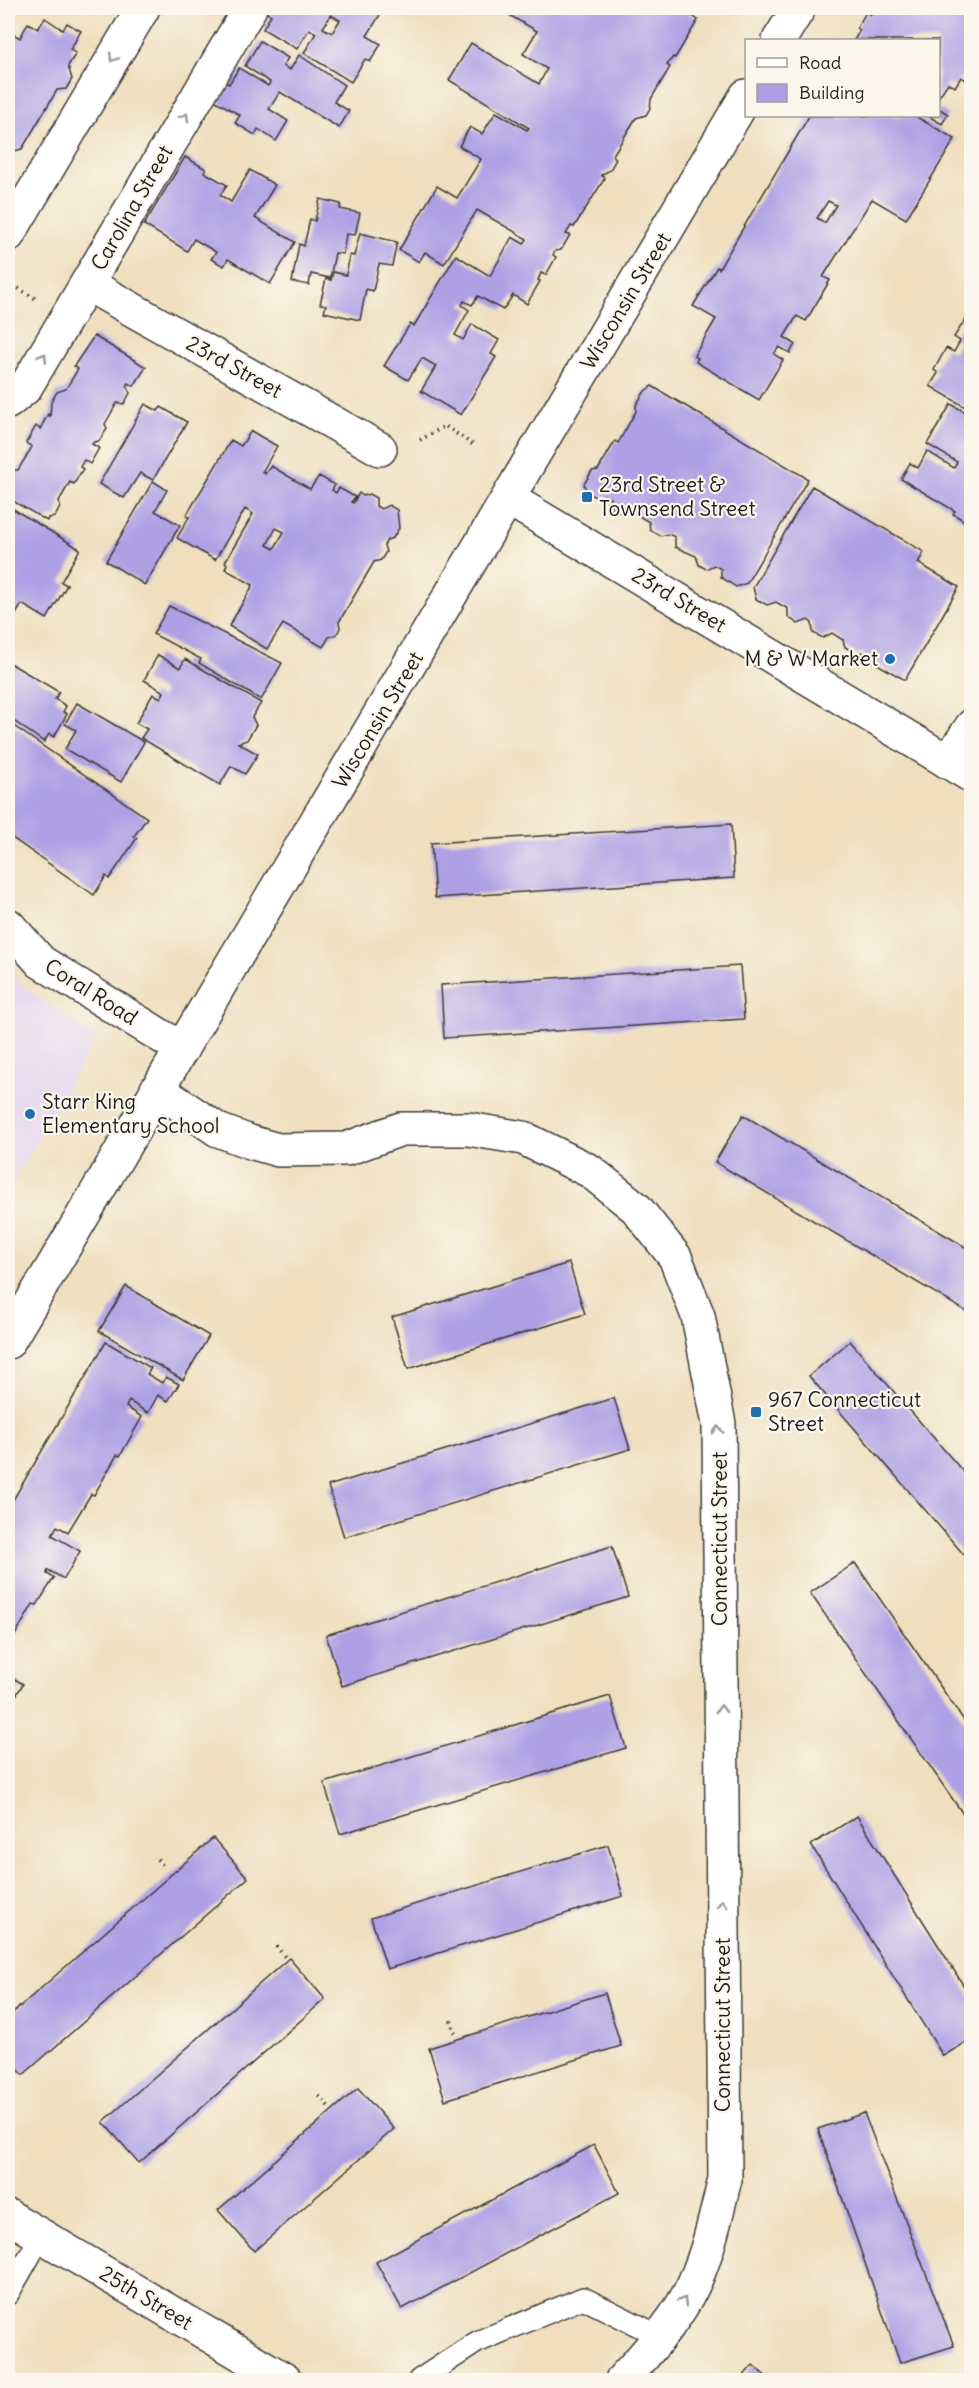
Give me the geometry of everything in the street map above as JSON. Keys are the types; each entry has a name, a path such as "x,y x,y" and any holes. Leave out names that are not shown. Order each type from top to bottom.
{"street":[{"path":"9,229 143,8"},
{"name":"Carolina Street","path":"8,402 25,388 250,8"},
{"path":"780,39 799,8"},
{"name":"Wisconsin Street","path":"8,1342 745,99"},
{"name":"23rd Street","path":"87,284 381,449"},
{"name":"23rd Street","path":"509,499 960,769"},
{"path":"960,769 972,726"},
{"name":"Coral Road","path":"8,925 41,962 182,1049"},
{"name":"Connecticut Street","path":"157,1089 218,1130 250,1143 278,1150 346,1149 401,1129 468,1129 523,1138 590,1171 636,1208 675,1257 698,1316 719,1424 725,2179 709,2244 687,2297 659,2336 622,2380"},
{"name":"25th Street","path":"8,2216 285,2380"}],"lane":[{"path":"8,2294 41,2236"},
{"path":"419,2380 477,2342 583,2298 659,2336"}],"path":[{"path":"8,282 43,303"},
{"path":"420,440 445,426 475,446"},
{"path":"157,1859 164,1866"},
{"path":"276,1946 285,1957"},
{"path":"451,2020 455,2034"},
{"path":"319,2096 328,2106"}],"shaded area":[{"name":"Starr King Elementary School","path":"8,969 25,988 96,1038 8,1190"}],"building":[{"path":"268,8 384,8 367,36 381,44 370,62 365,59 351,82 304,53 316,33 309,29 297,49 263,29 271,15 265,12","holes":["331,15 340,20 332,33 323,28"]},
{"path":"497,8 691,8 688,13 698,20 675,58 673,57 667,65 670,67 651,99 646,115 636,118 613,155 616,159 610,170 601,175 605,178 574,227 571,226 566,234 570,235 561,250 555,251 553,255 556,257 546,275 541,273 538,280 540,281 527,304 513,295 503,310 478,296 472,305 464,301 462,305 469,310 455,335 463,340 472,324 499,340 491,354 496,357 461,415 421,391 436,366 422,358 408,380 384,366 410,324 414,326 456,255 490,276 512,237 524,244 527,239 477,210 444,264 425,252 419,262 399,250 437,186 457,198 481,159 459,146 470,127 482,134 496,112 527,130 529,128 449,80 471,43 539,84 547,69 523,54 537,31"},
{"path":"875,8 972,8 972,83 961,77 955,87 948,83 940,95 940,39 855,39 860,30 857,28 866,12 870,15"},
{"path":"45,18 63,30 67,23 81,31 70,50 76,53 68,66 72,79 66,89 57,90 22,149 14,151 8,148 8,31 20,38 28,23 38,29"},
{"path":"260,41 288,58 283,66 290,70 299,55 344,85 334,102 349,111 339,128 280,92 269,109 288,121 276,141 258,129 255,135 235,123 240,115 214,100 225,82 229,84 239,68 268,86 270,82 245,66"},
{"path":"940,109 948,114 942,124 930,117 940,117"},
{"path":"808,117 917,117 955,139 906,219 872,199 823,277 830,280 806,321 797,316 784,337 795,344 790,353 779,347 774,354 783,360 759,400 696,362 698,358 694,356 716,319 693,306 717,267 719,269","holes":["828,201 836,205 825,223 817,218"]},
{"path":"185,157 206,169 204,172 227,185 220,195 231,202 250,170 275,185 255,218 295,242 270,284 228,259 224,266 211,259 216,252 194,239 187,251 144,225"},
{"path":"320,199 341,204 340,209 360,213 355,235 346,234 343,254 335,253 330,278 311,274 309,285 292,282 299,244 304,246 310,219 315,221"},
{"path":"360,233 397,242 392,266 379,264 373,291 366,289 360,320 324,312 326,305 320,304 326,279 331,280 333,272 346,275 350,255 354,256"},
{"path":"972,309 972,411 930,386 938,373 934,370 946,348 954,352 960,341 954,337"},
{"path":"94,336 146,367 134,386 128,383 130,393 124,404 117,403 105,424 107,429 99,441 92,444 99,448 90,464 84,460 80,467 83,469 74,484 70,482 59,501 60,507 55,517 48,518 47,521 8,498 8,477 11,470 18,470 32,447 26,443 36,426 40,429 48,414 50,416 51,402 57,392 66,389 78,369 74,366"},
{"path":"652,386 808,479 747,583 736,587 721,577 721,569 714,565 706,569 699,565 696,556 675,547 675,537 668,534 661,536 650,530 649,522 629,510 621,513 612,507 611,499 604,495 597,498 586,492 584,484 592,471 598,470 615,441 618,443 636,411 636,405 645,391"},
{"path":"145,404 158,411 161,407 187,422 153,480 140,473 124,498 99,484"},
{"path":"951,404 972,416 972,521 968,523 953,514 955,511 901,479 910,463 918,468 927,451 954,468 957,462 927,444"},
{"path":"251,431 277,446 262,472 265,474 271,466 310,489 319,476 335,485 332,490 336,493 339,488 355,497 351,502 353,503 359,493 363,496 369,494 376,498 376,506 381,509 389,505 397,510 399,528 393,538 387,540 384,545 386,552 381,560 374,562 339,622 340,628 337,634 329,637 323,647 283,624 267,649 229,626 253,585 225,569 227,564 225,562 253,514 245,509 215,560 177,538 189,517 186,516 231,440 241,446","holes":["276,528 284,532 274,549 267,545"]},
{"path":"153,481 167,490 155,511 180,525 145,585 106,561"},
{"path":"812,486 924,552 918,563 959,587 905,680 863,656 864,653 857,654 845,647 843,640 832,633 823,638 813,633 812,623 808,620 798,624 788,617 788,609 776,602 767,605 756,599 753,587"},
{"path":"8,506 80,549 61,582 67,585 47,619 22,604 8,627"},
{"path":"169,606 282,663 261,700 199,663 201,659 153,634"},
{"path":"158,655 180,668 185,659 261,703 252,717 256,725 247,740 238,743 258,754 245,774 231,766 220,785 141,738 147,729 136,723 153,694 161,698 164,692 144,680"},
{"path":"8,662 59,692 55,699 66,706 63,712 67,714 54,737 49,734 44,742 8,717"},
{"path":"77,703 144,742 121,782 65,749 76,730 65,724"},
{"path":"8,722 147,818 134,836 137,838 109,879 106,876 94,895 8,835"},
{"path":"731,824 734,878 435,898 431,843"},
{"path":"740,966 744,1019 444,1038 441,985"},
{"path":"743,1115 972,1251 972,1315 715,1162"},
{"path":"569,1263 585,1314 408,1369 392,1317"},
{"path":"126,1286 209,1336 183,1380 99,1331"},
{"path":"850,1341 972,1482 972,1564 809,1376"},
{"path":"106,1342 151,1368 147,1374 162,1383 166,1377 179,1384 168,1401 158,1395 148,1413 129,1401 126,1407 142,1417 120,1456 117,1455 94,1495 91,1494 68,1532 57,1526 52,1535 80,1551 64,1579 48,1570 47,1574 54,1578 37,1605 33,1604 11,1642 8,1640 8,1505"},
{"path":"614,1398 630,1449 344,1537 328,1486"},
{"path":"612,1546 628,1597 342,1686 326,1635"},
{"path":"855,1563 972,1732 972,1827 810,1593"},
{"path":"8,1675 23,1684 12,1702 8,1700"},
{"path":"610,1696 626,1748 340,1834 324,1783"},
{"path":"857,1816 972,1999 972,2039 943,2056 811,1845"},
{"path":"213,1838 248,1878 23,2075 8,2057 8,2017"},
{"path":"608,1845 623,1896 387,1969 371,1918"},
{"path":"289,1958 325,1999 139,2163 103,2122"},
{"path":"605,1993 621,2046 445,2100 429,2048"},
{"path":"358,2088 394,2129 254,2251 218,2210"},
{"path":"864,2113 954,2346 900,2363 818,2129"},
{"path":"594,2145 619,2193 402,2309 376,2262"},
{"path":"753,2365 770,2380 740,2380"}],"place":[{"name":"23rd Street & Townsend Street","path":"587,497"},
{"name":"M & W Market","path":"890,659"},
{"name":"Starr King Elementary School","path":"30,1114"},
{"name":"967 Connecticut Street","path":"756,1412"}]}
